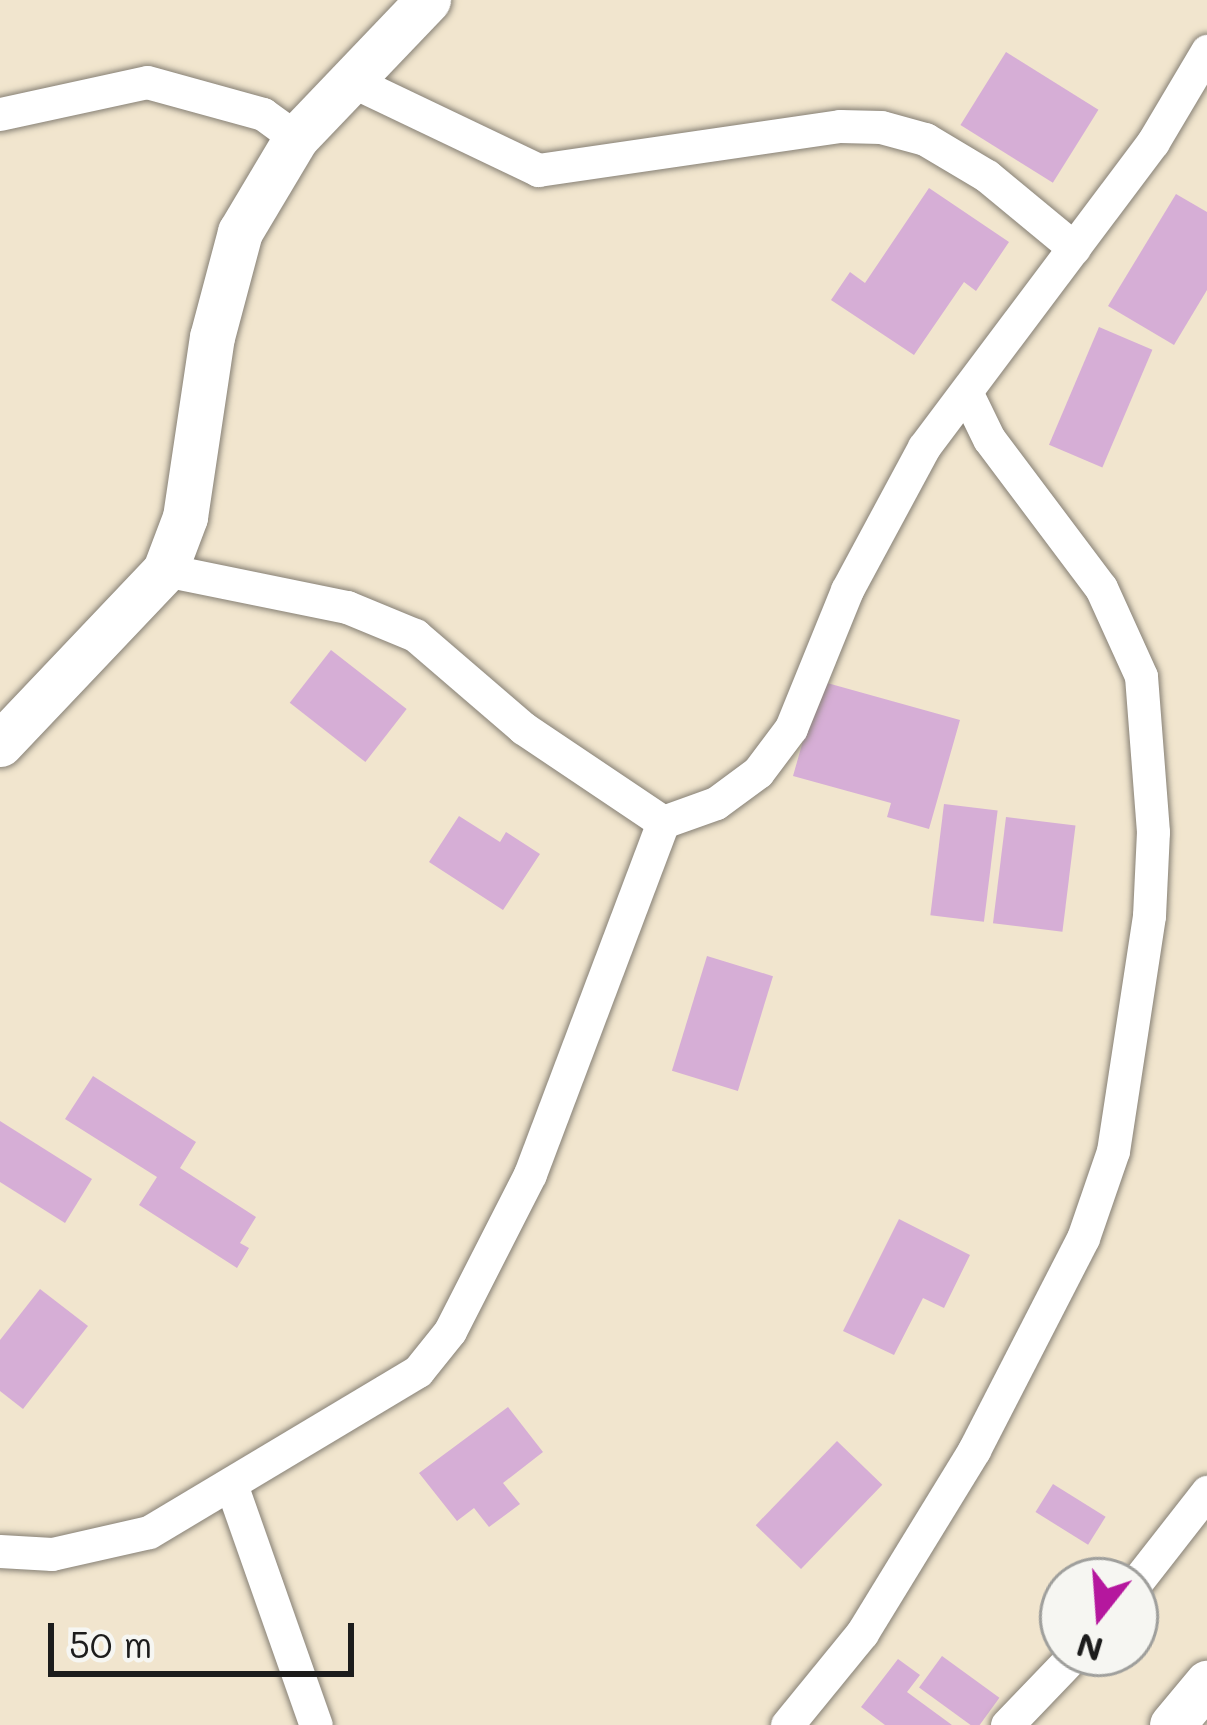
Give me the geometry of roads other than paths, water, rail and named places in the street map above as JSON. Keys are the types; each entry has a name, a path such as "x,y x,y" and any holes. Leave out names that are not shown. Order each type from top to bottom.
{"street":[{"path":"0,744 165,570 185,517 212,337 240,232 296,138 356,83 428,0"},
{"path":"0,1551 52,1554 148,1532 232,1487 418,1371 449,1331 530,1174 663,822 716,803 758,772 791,728 880,525 924,447 968,396 1153,142 1207,51"},
{"path":"0,114 147,82 263,114 296,138"},
{"path":"356,83 538,170 840,126 881,127 925,139 987,176 1074,248"},
{"path":"787,1725 862,1633 974,1450 1083,1238 1113,1151 1150,916 1154,832 1141,676 1101,588 988,439 968,396"},
{"path":"165,570 347,607 415,635 523,728 663,822"},
{"path":"232,1487 316,1725"},
{"path":"1156,1557 1207,1492"},
{"path":"1006,1725 1053,1677"},
{"path":"1172,1725 1207,1683"}]}
